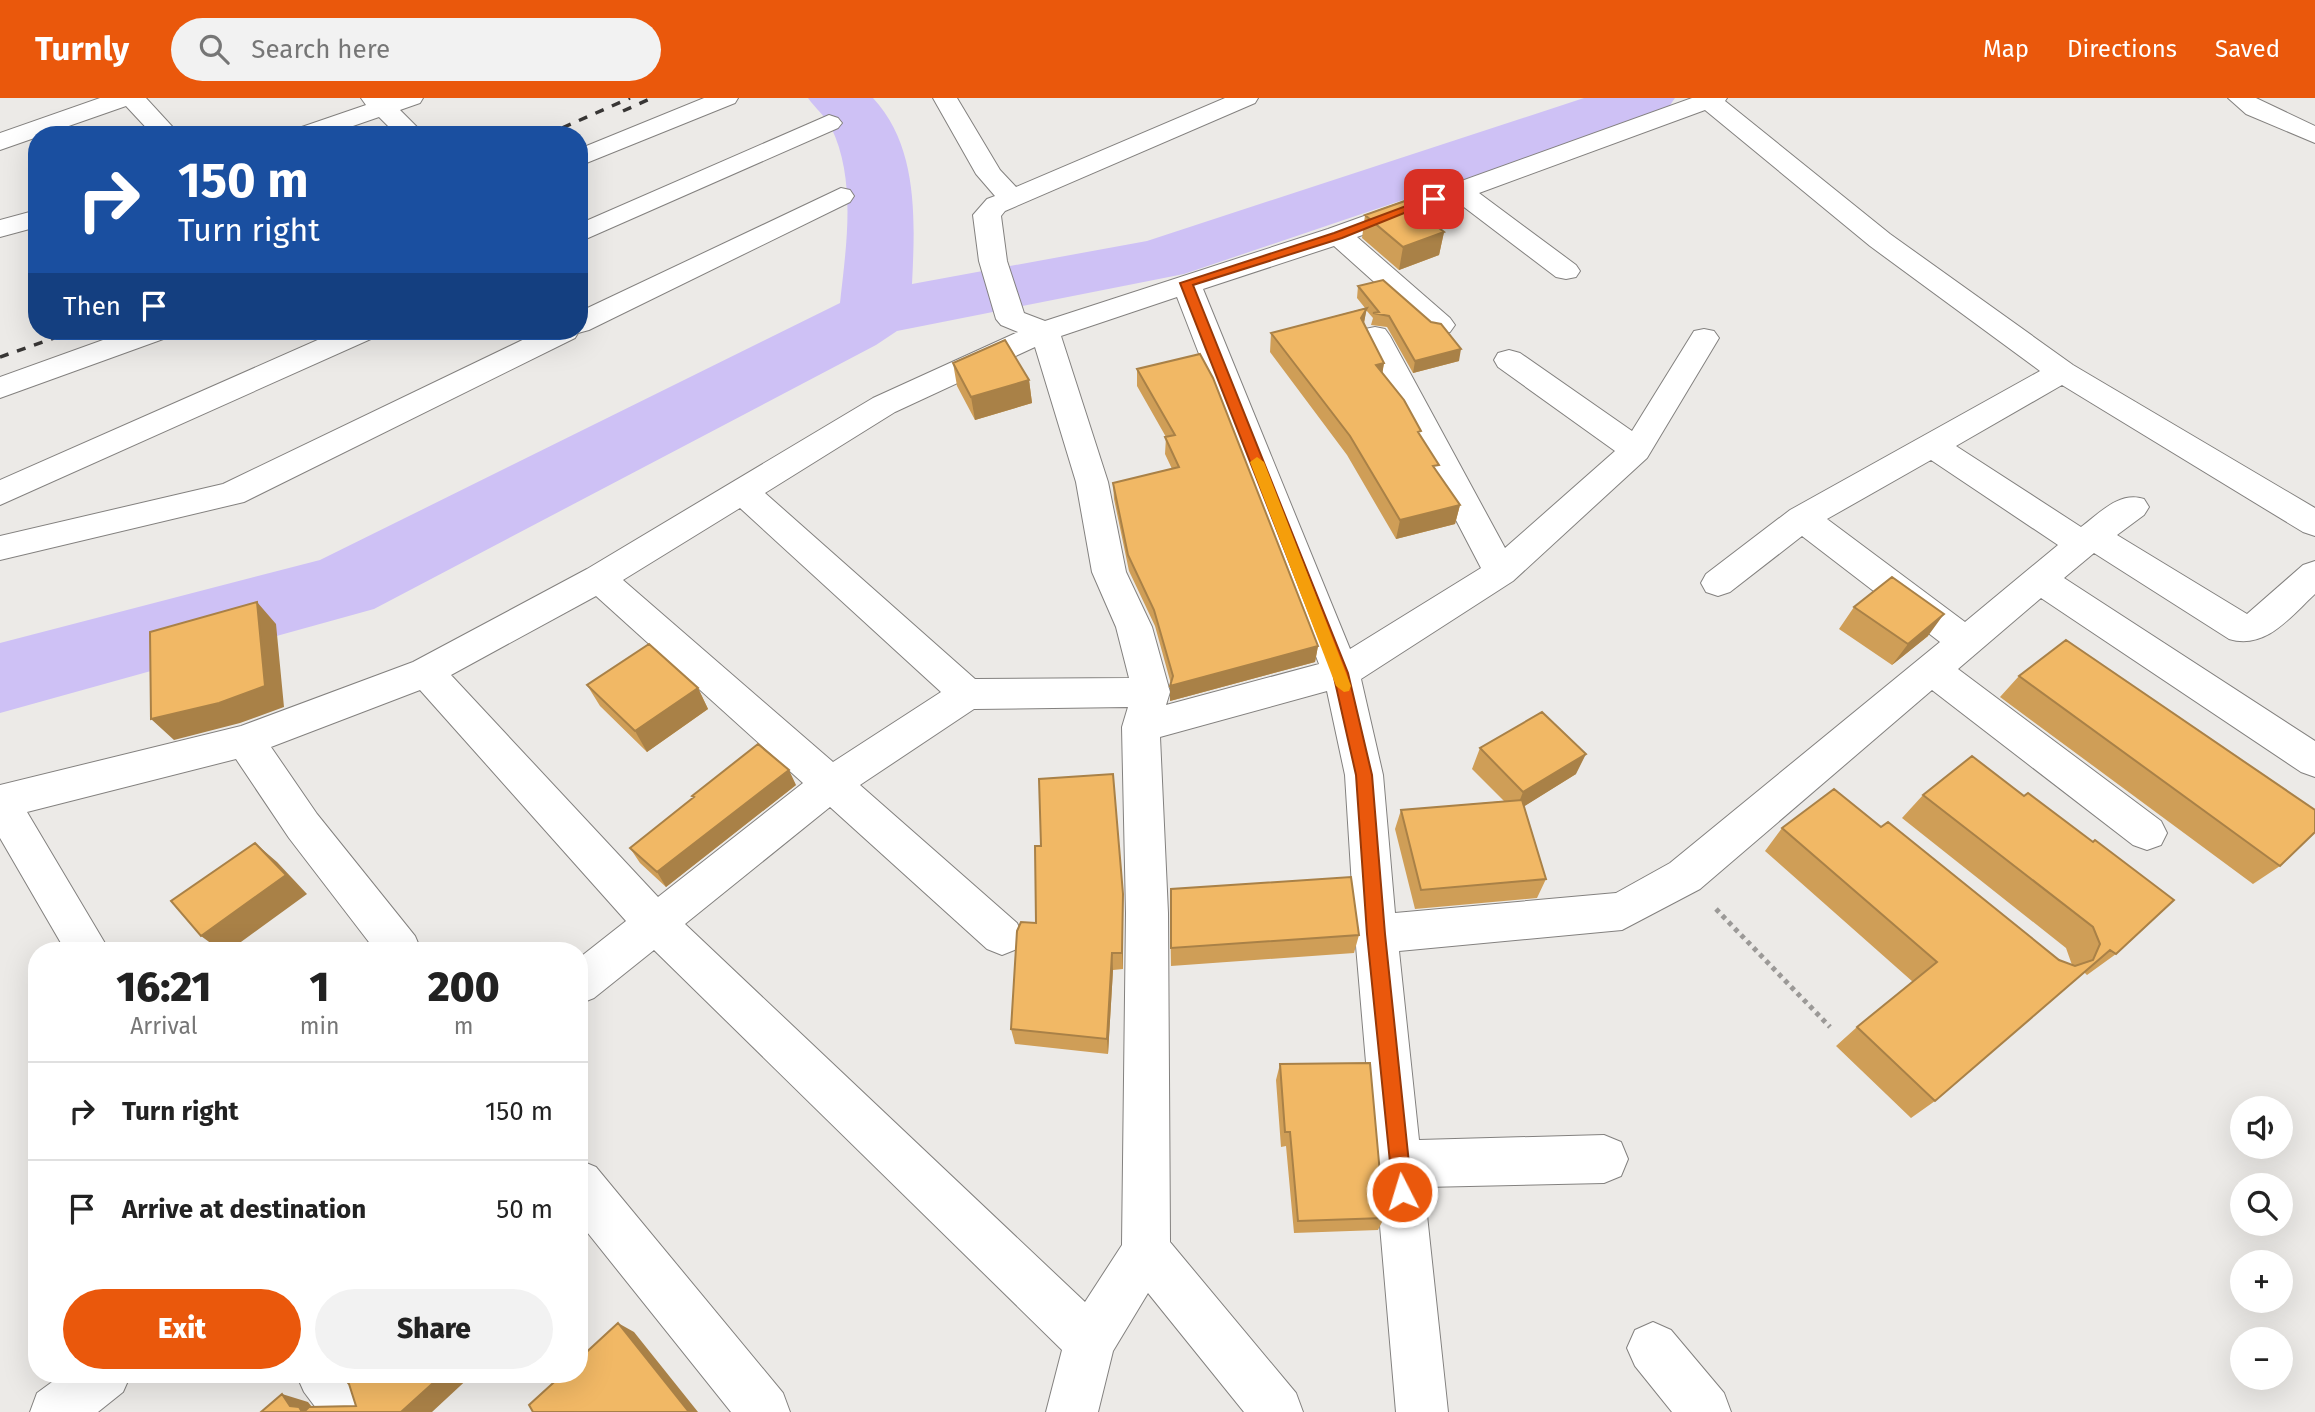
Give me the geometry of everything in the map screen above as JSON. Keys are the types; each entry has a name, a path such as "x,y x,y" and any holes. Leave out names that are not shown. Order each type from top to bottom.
{"street":[{"path":"45,126 124,98"},
{"path":"132,98 158,126"},
{"path":"324,126 379,103 411,98"},
{"path":"588,154 726,98"},
{"path":"944,98 989,174 1012,199"},
{"path":"1072,1412 1090,1341 1146,1251 1146,710 1134,628 1109,572 1092,482 1028,325 993,261 986,215 990,209 1012,199 1246,98"},
{"path":"2240,98 2255,109 2315,135"},
{"path":"83,942 0,802 245,741 426,672 599,578 884,405 1028,325 1186,283 1338,235 1712,99 1880,240 2062,372 2315,524"},
{"path":"379,103 403,126"},
{"path":"588,230 829,122"},
{"path":"0,142 28,132"},
{"path":"1458,190 1566,271"},
{"path":"588,320 841,195"},
{"path":"0,229 28,221"},
{"path":"1338,235 1440,326"},
{"path":"1186,283 1341,673 1364,775 1376,934 1422,1412"},
{"path":"1374,336 1501,572"},
{"path":"742,491 967,694 1146,710 1341,673 1501,572 1636,450 1704,338"},
{"path":"0,388 131,340"},
{"path":"0,493 343,340"},
{"path":"0,548 232,494 547,340"},
{"path":"1509,360 1636,450"},
{"path":"1718,583 1802,518 2062,372"},
{"path":"1930,444 2087,540 2242,629 2256,627 2315,574"},
{"path":"1376,934 1622,911 1685,876 1812,773 1931,669 2087,540 2132,508"},
{"path":"1802,518 1965,641"},
{"path":"599,578 1002,936"},
{"path":"2040,580 2315,761"},
{"path":"1931,669 2147,833"},
{"path":"426,672 656,924 1090,1341"},
{"path":"588,977 832,783 967,694"},
{"path":"245,741 303,826 394,942"},
{"path":"1812,773 1844,799"},
{"path":"1400,1164 1604,1159"},
{"path":"588,1195 764,1412"},
{"path":"1146,1251 1277,1412"},
{"path":"1653,1348 1705,1412"},
{"path":"57,1412 94,1383"},
{"path":"329,1383 352,1412"}],"path":[{"path":"1685,876 1830,1027"}],"building":[{"path":"1405,201 1444,232 1403,247 1365,215"},
{"path":"1383,280 1431,322 1441,324 1461,349 1415,361 1389,316 1373,313 1379,312 1358,286"},
{"path":"1367,308 1361,318 1384,363 1376,365 1404,400 1421,431 1418,432 1439,465 1433,466 1460,505 1400,520 1350,436 1271,333"},
{"path":"1005,340 1029,380 971,397 953,363"},
{"path":"1200,354 1213,378 1318,646 1170,686 1173,676 1154,610 1128,555 1113,483 1179,467 1165,437 1175,435 1137,369"},
{"path":"1892,577 1944,614 1908,644 1854,607"},
{"path":"257,602 265,686 219,703 151,719 150,632"},
{"path":"2066,640 2315,810 2315,832 2280,866 2019,676"},
{"path":"649,644 698,688 635,731 587,685"},
{"path":"1542,712 1586,754 1523,792 1480,748"},
{"path":"758,744 789,770 657,872 630,848 694,797 692,796"},
{"path":"1972,756 2024,796 2028,793 2093,842 2095,840 2174,900 2116,954 2110,950 1935,1101 1857,1027 1937,962 1782,828 1834,789 1881,827 1888,822 2059,960 2075,966 2093,960 2100,944 2093,927 1923,795"},
{"path":"1113,774 1123,894 1122,953 1112,953 1107,1039 1011,1029 1017,931 1021,922 1036,923 1035,846 1041,846 1039,779"},
{"path":"1522,800 1546,879 1421,890 1401,810"},
{"path":"255,843 286,875 201,936 171,901"},
{"path":"1351,877 1359,935 1171,948 1171,889"},
{"path":"1370,1063 1384,1218 1298,1221 1290,1132 1285,1132 1280,1064"},
{"path":"618,1323 689,1412 533,1412 529,1405 553,1383 588,1383 588,1351"},
{"path":"433,1383 401,1412 304,1412 309,1407 356,1406 349,1384"},
{"path":"282,1394 290,1406 299,1407 302,1412 261,1412"}],"waterway":[{"path":"838,98 860,122 875,167 880,216 875,313"},
{"path":"875,313 1160,259 1645,98"},
{"path":"0,678 344,586 850,329 875,313"}],"railway":[{"path":"566,126 630,98"},
{"path":"623,111 652,98"},
{"path":"0,357 48,340"}],"slow traffic":[{"path":"1257,462 1344,686"}],"route":[{"path":"1402,1192 1376,934 1364,775 1341,673 1186,283 1338,235 1434,199"}]}
